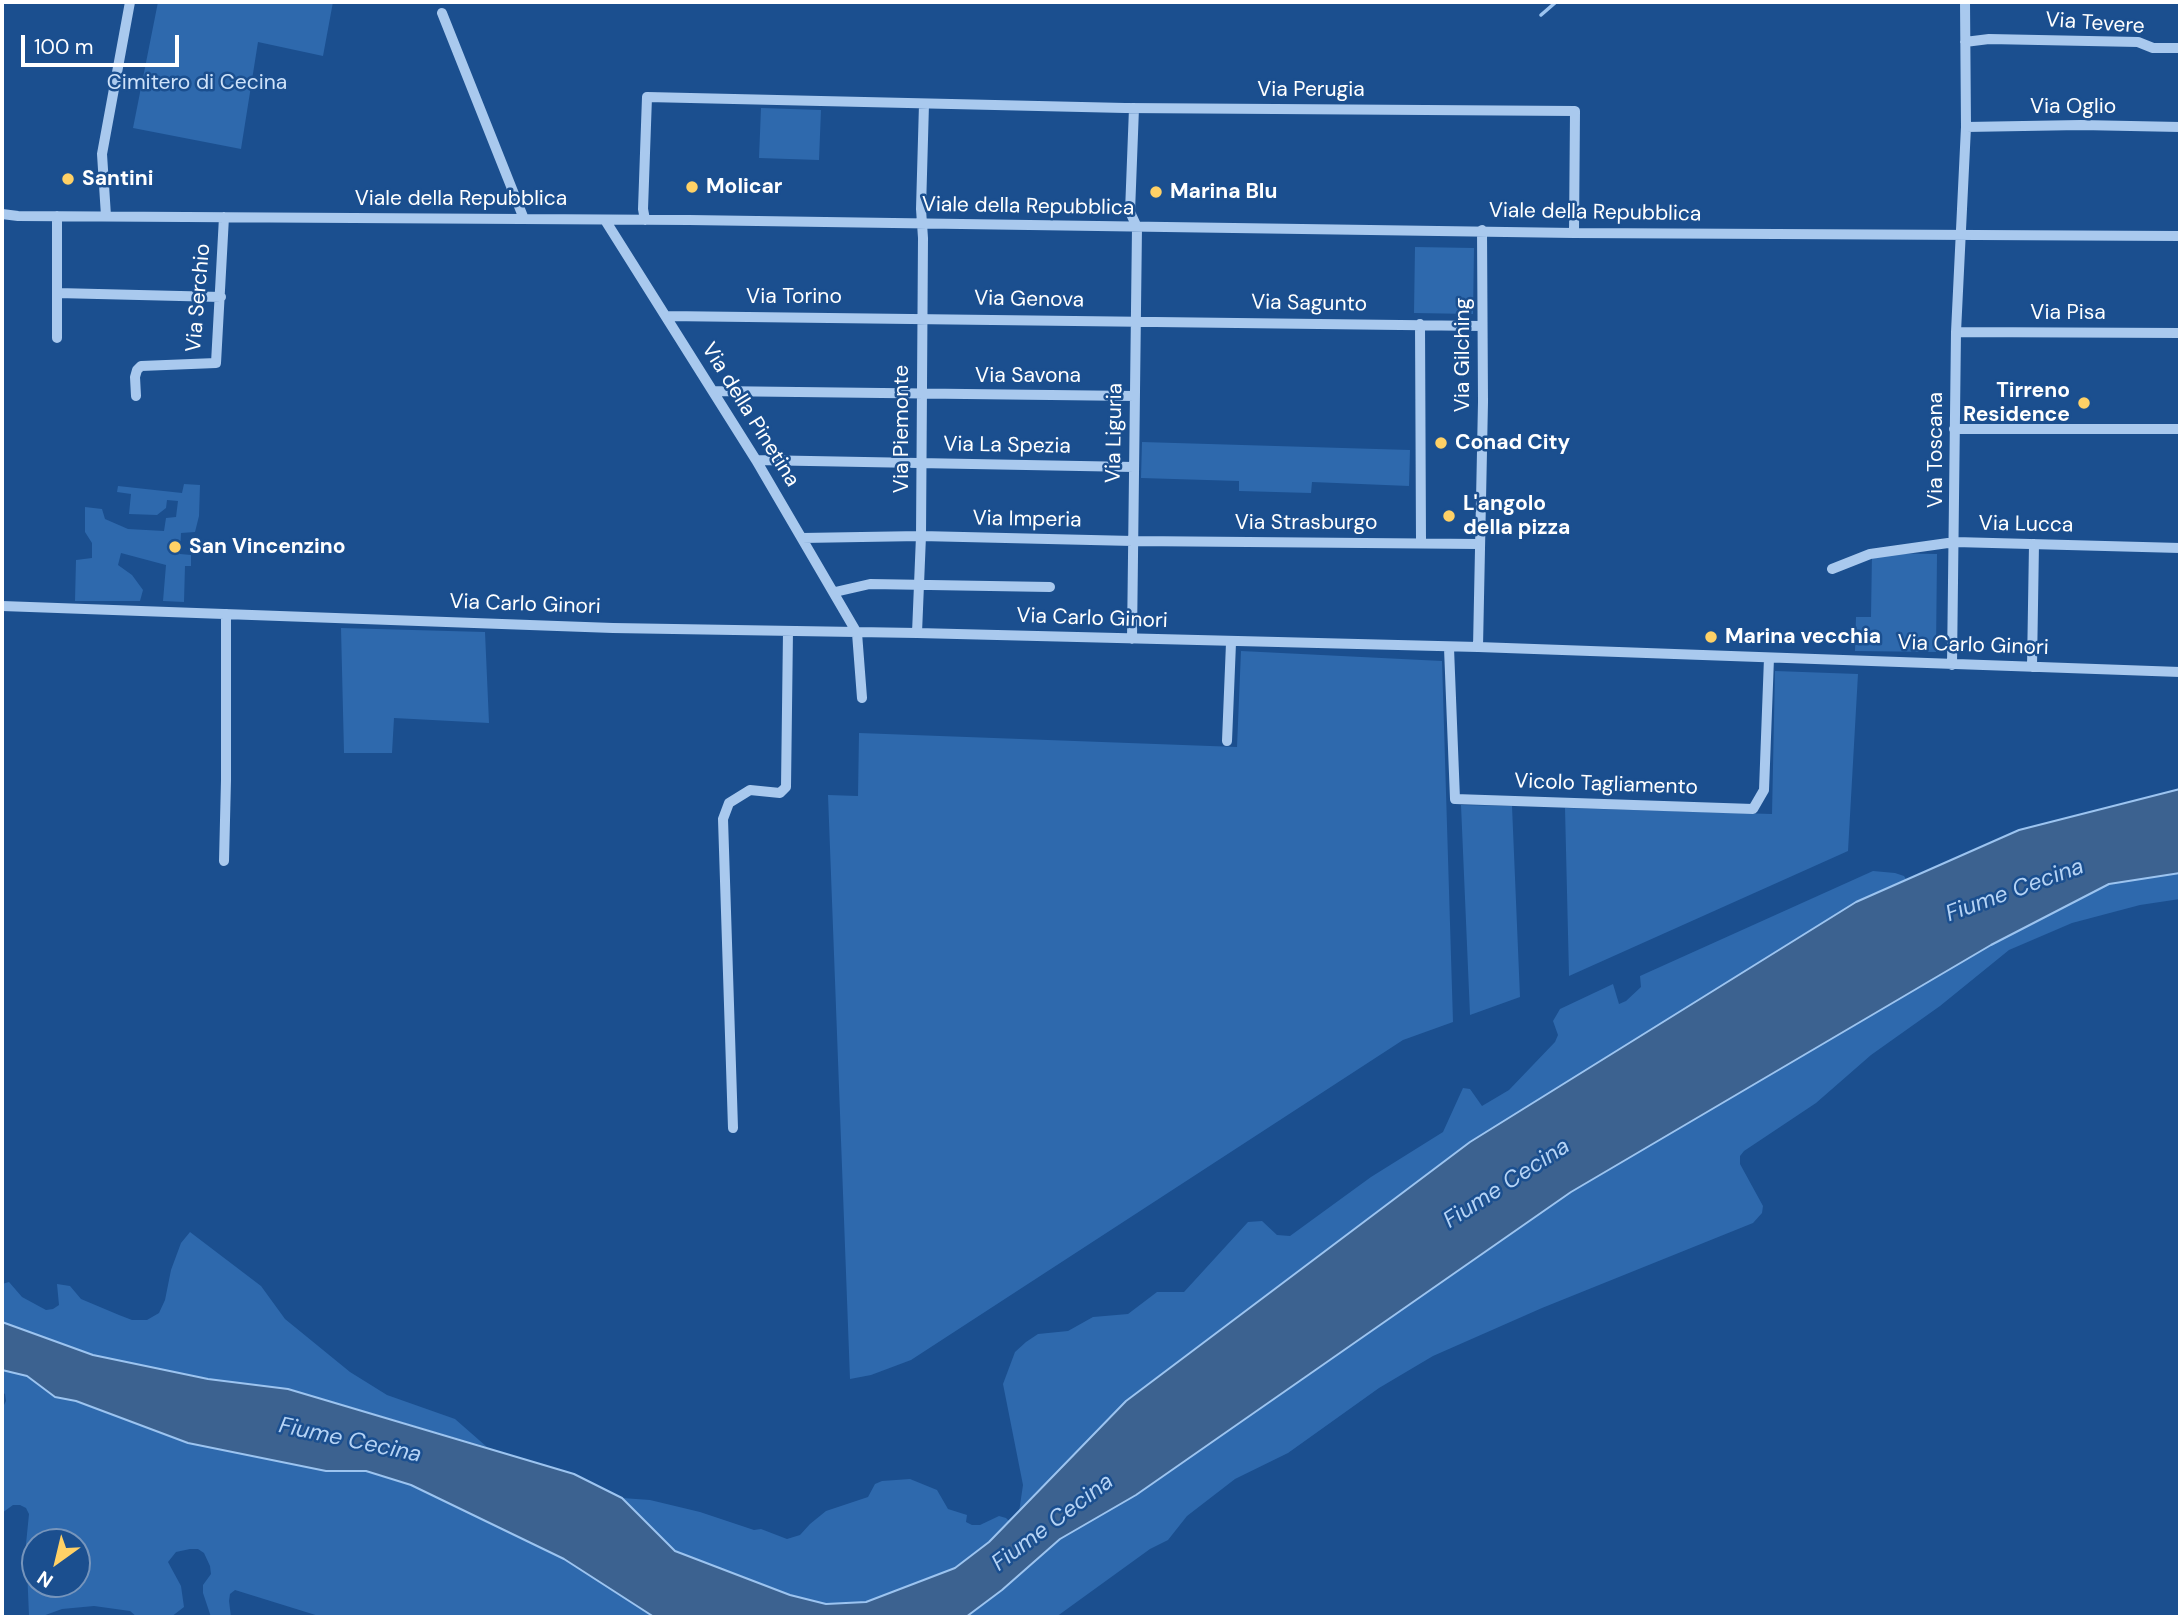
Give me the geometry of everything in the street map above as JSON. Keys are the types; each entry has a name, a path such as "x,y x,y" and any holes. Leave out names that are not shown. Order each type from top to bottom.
{"street":[{"path":"106,216 102,154 130,2"},
{"name":"Via Toscana","path":"1952,665 1956,332 1966,127 1965,2"},
{"path":"442,13 524,219"},
{"name":"Via Tevere","path":"1965,42 1989,39 2138,42 2154,48 2180,48"},
{"name":"Via Perugia","path":"645,220 643,209 647,97 1134,108 1575,111 1574,233"},
{"name":"Via Piemonte","path":"917,633 922,465 921,209 924,104"},
{"name":"Via Liguria","path":"1132,639 1137,227 1130,212 1134,108"},
{"name":"Via Oglio","path":"1966,127 2180,127"},
{"name":"Viale della Repubblica","path":"2,214 605,219 1574,233 2180,236"},
{"path":"57,216 57,338"},
{"name":"Via Serchio","path":"136,396 135,377 141,366 216,363 224,217"},
{"name":"Via della Pinetina","path":"605,219 757,460 857,633"},
{"name":"Via Gilching","path":"1478,647 1482,230"},
{"path":"57,293 221,297"},
{"name":"Via Torino","path":"666,316 922,317"},
{"name":"Via Genova","path":"922,317 1136,321"},
{"name":"Via Sagunto","path":"1136,321 1482,326"},
{"path":"1420,324 1420,542"},
{"name":"Via Pisa","path":"1956,332 2180,333"},
{"name":"Via Savona","path":"713,391 1135,396"},
{"path":"1954,429 2180,429"},
{"name":"Via La Spezia","path":"757,460 1134,467"},
{"name":"Via Imperia","path":"802,538 921,536 1133,541"},
{"name":"Via Strasburgo","path":"1133,541 1479,544"},
{"name":"Via Lucca","path":"1832,569 1870,554 1955,542 2180,548"},
{"path":"2032,667 2034,544"},
{"path":"835,592 870,584 1050,587"},
{"name":"Via Carlo Ginori","path":"2,606 600,627 1478,647 2180,672"},
{"path":"224,861 226,614"},
{"path":"733,1128 723,818 729,803 750,790 780,793 786,787 788,631"},
{"path":"857,633 862,698"},
{"path":"1227,741 1231,643"},
{"name":"Vicolo Tagliamento","path":"1449,648 1455,799 1753,809 1765,790 1769,658"}],"green space":[{"name":"Cimitero di Cecina","path":"158,2 333,2 323,56 258,42 241,149 133,128"},
{"path":"761,108 821,110 819,160 759,158"},
{"path":"1415,247 1474,248 1473,314 1414,313"},
{"path":"1142,442 1410,450 1409,486 1312,482 1311,493 1239,491 1239,481 1141,478"},
{"path":"184,484 200,485 199,516 195,532 181,533 180,554 191,555 191,566 185,566 184,602 163,601 166,565 121,553 118,565 132,575 143,590 140,601 75,601 76,560 92,558 92,543 85,532 85,507 102,509 105,519 128,529 164,531 166,518 176,517 178,501 167,500 166,508 157,515 129,514 131,494 117,492 118,486 182,493"},
{"path":"1872,553 1937,554 1936,652 1855,651 1856,617 1871,617"},
{"path":"341,628 485,632 489,723 394,718 392,753 344,753"},
{"path":"1241,651 1442,661 1453,1022 1403,1040 911,1360 871,1375 850,1379 828,795 858,796 859,733 1237,747"},
{"path":"1775,671 1858,674 1848,851 1569,976 1565,808 1772,814"},
{"path":"1461,805 1512,806 1520,997 1470,1015"},
{"path":"1873,871 1895,873 1904,876 1907,881 1856,902 1470,1142 1126,1401 1019,1512 1023,1485 1003,1384 1015,1352 1026,1342 1038,1334 1068,1331 1093,1317 1128,1314 1157,1292 1184,1292 1248,1222 1262,1221 1277,1235 1290,1236 1371,1177 1443,1132 1463,1088 1470,1089 1482,1106 1509,1090 1555,1042 1558,1035 1553,1021 1560,1009 1613,984 1619,1004 1626,1001 1641,987 1640,976"},
{"path":"2180,873 2180,899 2140,905 2072,923 2009,950 1940,1006 1871,1055 1816,1103 1744,1151 1740,1156 1740,1164 1763,1206 1762,1213 1753,1223 1542,1308 1433,1356 1379,1388 1288,1453 1235,1479 1187,1516 1168,1540 1150,1549 1056,1617 966,1617 1002,1590 1060,1539 1136,1495 1571,1192 1991,945 2109,884"},
{"path":"190,1232 261,1286 285,1319 350,1372 387,1395 455,1419 487,1447 288,1389 208,1379 93,1355 2,1322 2,1284 9,1282 22,1297 46,1310 59,1305 57,1284 70,1286 81,1299 119,1315 132,1320 147,1320 159,1313 181,1243"},
{"path":"2,1370 27,1376 55,1397 76,1401 188,1443 326,1471 366,1471 411,1485 564,1559 654,1617 322,1617 235,1590 230,1594 231,1617 211,1617 203,1593 203,1585 211,1574 210,1566 204,1553 198,1549 176,1552 168,1562 181,1586 184,1607 171,1617 137,1617 130,1611 94,1606 62,1609 40,1617 29,1616 28,1598 91,1598 91,1528 28,1528 29,1514 26,1508 20,1505 13,1505 2,1513 2,1409 6,1401 2,1392"},
{"path":"910,1479 937,1490 948,1509 967,1515 966,1522 972,1525 980,1525 999,1516 1010,1522 955,1568 866,1602 826,1604 790,1595 675,1551 622,1498 650,1500 700,1512 787,1539 800,1535 826,1511 868,1497 875,1484"}],"water":[{"name":"Fiume Cecina","path":"2180,789 2180,873 2109,884 1991,945 1571,1192 1136,1495 1060,1539 1002,1590 966,1617 654,1617 564,1559 411,1485 366,1471 326,1471 188,1443 76,1401 55,1397 27,1376 2,1370 2,1322 93,1355 208,1379 288,1389 574,1474 622,1498 675,1551 790,1595 826,1604 866,1602 955,1568 989,1542 1126,1401 1470,1142 1856,902 2019,830"}],"waterway":[{"path":"1541,15 1556,2"}],"place":[{"name":"Santini","path":"68,179"},
{"name":"Molicar","path":"692,187"},
{"name":"Marina Blu","path":"1156,192"},
{"name":"Tirreno Residence","path":"2084,403"},
{"name":"Conad City","path":"1441,443"},
{"name":"L'angolo della pizza","path":"1449,516"},
{"name":"San Vincenzino","path":"175,547"},
{"name":"Marina vecchia","path":"1711,637"}]}
